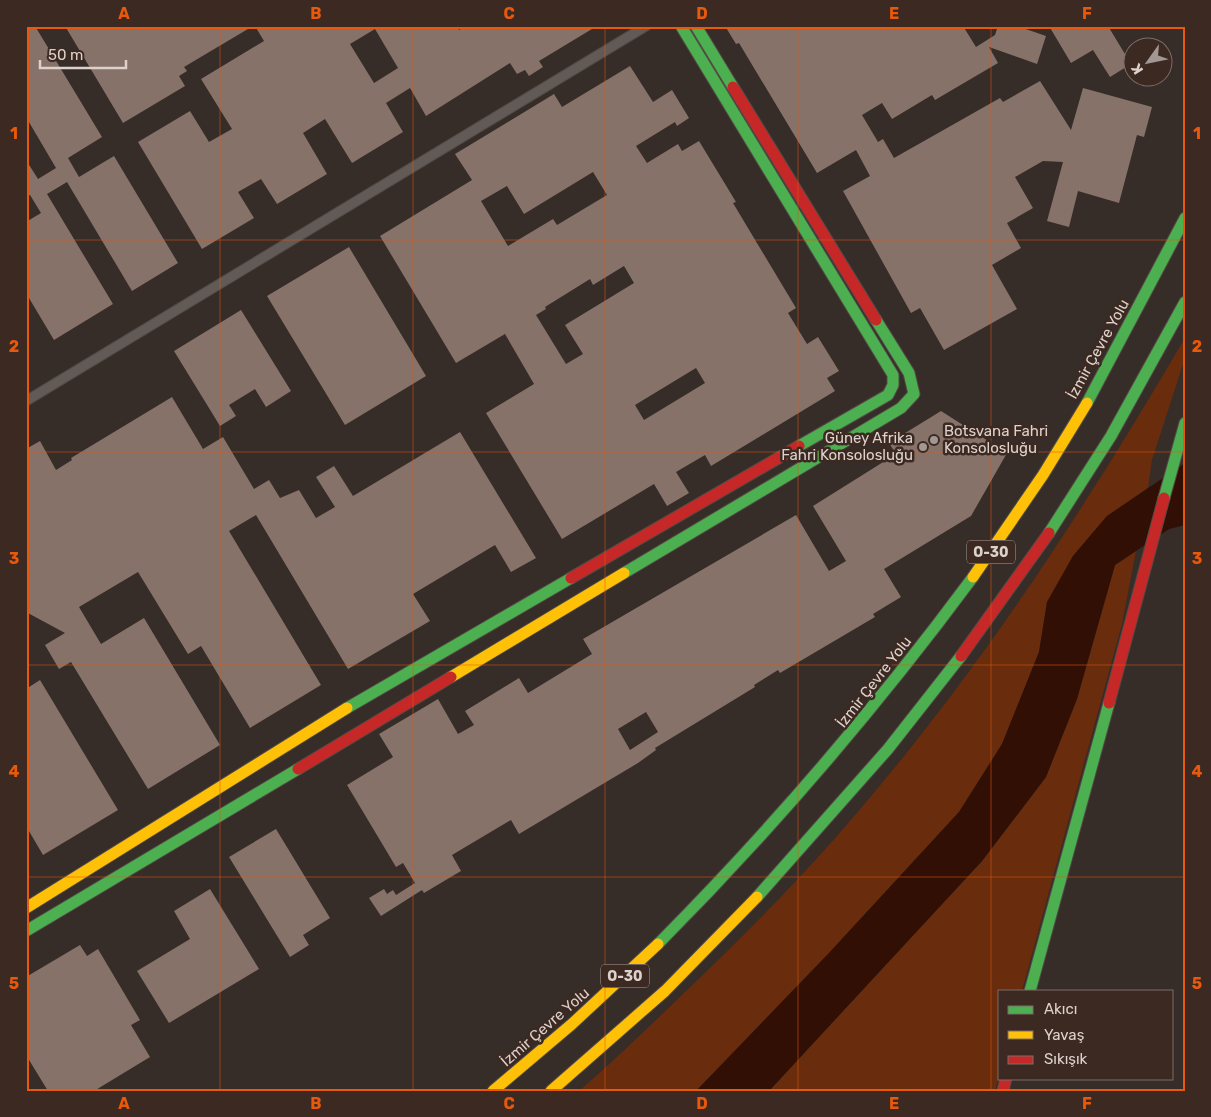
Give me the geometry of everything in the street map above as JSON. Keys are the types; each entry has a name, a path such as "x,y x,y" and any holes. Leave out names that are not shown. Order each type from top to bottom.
{"main road":[{"path":"26,908 361,699 888,396 893,385 893,375 681,26"},
{"path":"696,26 909,373 914,394"},
{"name":"İzmir Çevre Yolu","path":"493,1091 576,1022 683,921 749,852 892,685 987,556 1044,473 1132,323 1185,218"},
{"name":"O-30","path":"550,1091 606,1046 704,952 783,871 920,711 1024,568 1080,485 1163,346 1185,302"},
{"path":"1163,346 1185,316"},
{"path":"893,385 914,394"},
{"path":"26,931 901,408 914,394"},
{"path":"1030,990 1185,423"}],"street":[{"path":"26,401 646,26"}],"shaded area":[{"path":"1185,338 1185,358 1152,460 1148,488 1107,516 1073,556 1047,602 1039,652 1002,744 959,812 829,953 696,1091 579,1091 736,943 832,842 920,736 1002,626 1078,513"},
{"path":"1185,463 1185,525 1169,529 1115,565 1077,699 1046,777 982,861 769,1091 696,1091 829,953 959,812 1002,744 1039,652 1047,602 1073,556 1107,516"},
{"path":"1136,551 1122,624 1022,990 998,990 998,1080 995,1091 769,1091 982,861 1046,777 1077,699 1115,565"}],"building":[{"path":"26,26 35,26 102,137 68,158 79,177 114,156 178,263 132,291 67,182 47,194 113,304 54,340 26,293 26,222 41,213 30,195 26,197 26,160 38,179 56,168 26,117"},
{"path":"65,26 253,26 184,67 187,71 179,76 185,86 123,123"},
{"path":"255,26 457,26 459,30 465,26 597,26 539,61 543,67 529,76 525,70 517,74 510,63 426,116 410,88 386,103 403,132 352,163 325,119 303,133 327,174 277,204 261,179 238,192 254,218 202,249 138,142 190,111 209,142 232,129 201,79 264,41","holes":["375,29 398,68 374,83 350,44"]},
{"path":"725,26 963,26 976,47 995,35 998,26 1017,26 1046,36 1037,64 989,47 998,63 935,100 932,95 892,119 882,103 862,115 878,142 883,139 894,158 1000,98 1003,102 1040,81 1071,130 1083,88 1152,107 1144,137 1137,135 1119,203 1078,191 1069,227 1047,221 1063,162 1043,161 1015,177 1033,208 1007,223 1021,248 992,265 1017,309 944,350 920,308 911,313 843,191 870,176 856,150 817,173 739,43 736,44"},
{"path":"1049,26 1108,26 1124,52 1124,68 1110,77 1093,50 1071,63"},
{"path":"630,66 653,102 672,90 689,118 677,126 675,122 636,146 647,163 678,144 682,151 699,141 736,202 733,203 796,308 788,313 807,344 818,337 839,371 827,378 835,391 711,466 705,455 676,472 689,493 667,506 654,484 562,539 486,413 534,384 505,334 456,363 380,236 472,180 455,154 554,94 562,107","holes":["593,172 607,195 557,225 553,219 508,246 481,201 507,186 524,214","624,266 634,283 565,325 583,354 566,364 536,315 546,309 545,307 590,279 593,285","696,368 705,383 644,420 635,405"]},
{"path":"349,247 426,376 345,425 267,296"},
{"path":"241,310 291,391 266,407 255,389 229,405 236,416 220,426 174,351"},
{"path":"172,397 203,449 223,437 254,489 269,480 280,498 299,490 316,518 335,507 316,477 334,466 353,496 460,432 536,558 511,572 495,545 413,594 430,621 348,669 256,515 229,531 321,685 250,728 201,646 188,654 138,572 79,607 101,644 144,618 220,745 148,789 71,662 59,669 45,645 65,633 26,612 26,449 40,441 56,470 72,460 71,458"},
{"path":"941,411 1007,453 971,516 884,569 901,597 873,614 875,617 780,673 778,670 754,685 755,687 655,748 656,750 638,763 519,834 511,820 452,855 461,871 424,893 422,890 381,916 369,898 384,889 387,894 393,890 396,895 415,883 403,863 396,867 347,785 393,757 379,734 438,699 458,734 474,725 465,711 519,678 528,693 592,654 583,639 796,515 829,571 846,561 813,506 896,454 889,443","holes":["646,712 658,732 630,750 618,729"]},
{"path":"40,680 118,810 43,855 26,826 26,689"},
{"path":"276,829 330,918 303,935 309,945 290,957 229,857"},
{"path":"210,889 259,969 169,1023 137,971 190,939 174,911"},
{"path":"80,945 87,956 98,949 140,1020 131,1025 150,1057 94,1091 48,1091 26,1055 26,977"}],"traffic: fast":[{"path":"681,26 893,375 893,385 888,395 799,446"},
{"path":"696,26 733,87"},
{"path":"1087,403 1185,218"},
{"path":"1049,533 1111,436 1185,302"},
{"path":"624,573 901,408 914,394 909,373 876,320"},
{"path":"1164,498 1185,423"},
{"path":"658,944 742,857 822,766 899,673 973,577"},
{"path":"347,708 571,578"},
{"path":"757,897 888,749 961,656"},
{"path":"1030,990 1109,703"},
{"path":"26,931 298,769"}],"traffic: slow":[{"path":"973,577 1043,475 1087,403"},
{"path":"451,677 624,573"},
{"path":"26,908 347,708"},
{"path":"551,1091 665,991 757,897"},
{"path":"493,1091 572,1024 658,944"}],"traffic: jam":[{"path":"733,87 876,320"},
{"path":"571,578 799,446"},
{"path":"1109,703 1164,498"},
{"path":"961,656 1049,533"},
{"path":"298,769 451,677"},
{"path":"1003,1091 1006,1080"}],"place":[{"name":"Botsvana Fahri Konsolosluğu","path":"934,440"},
{"name":"Güney Afrika Fahri Konsolosluğu","path":"923,447"}]}
